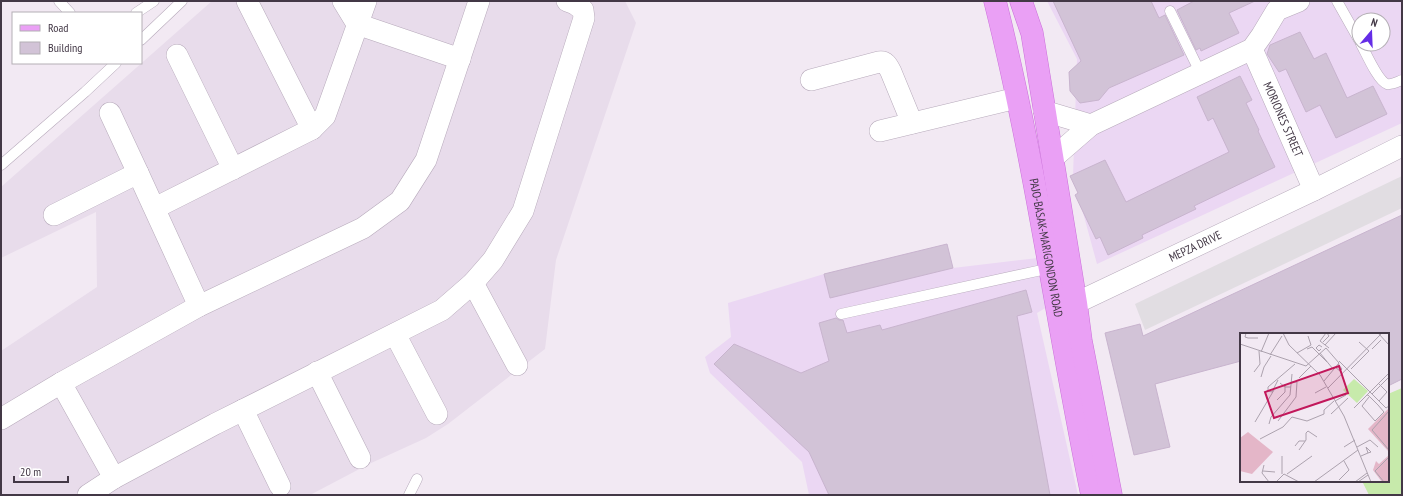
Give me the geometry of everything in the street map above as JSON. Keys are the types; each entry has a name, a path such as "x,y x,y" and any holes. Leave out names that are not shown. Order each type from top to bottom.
{"main road":[{"name":"PAJO-BASAK-MARIGONDON ROAD","path":"995,1 1010,59 1018,98 1051,268 1063,344 1092,495"},
{"name":"PAJO-BASAK-MARIGONDON ROAD","path":"1021,1 1032,33 1081,341 1111,495"}],"street":[{"path":"247,1 312,129"},
{"path":"343,1 358,24 460,60"},
{"path":"155,208 312,129 325,116 366,1"},
{"path":"1,419 199,306 363,228 400,201 426,160 479,1"},
{"path":"88,495 114,478 243,410 442,310 473,283 493,260 523,211 584,18 583,10 575,4 566,1"},
{"path":"1053,158 1091,125 1200,72 1252,49 1262,35 1276,5 1299,1"},
{"name":"MORIONES STREET","path":"1252,49 1314,190"},
{"path":"177,55 233,169"},
{"path":"811,80 878,62 884,62 888,64 912,124"},
{"path":"880,131 1018,98"},
{"path":"1044,112 1091,125"},
{"path":"110,113 199,306"},
{"name":"MEPZA DRIVE","path":"1076,303 1314,190 1402,146"},
{"path":"54,215 138,173"},
{"path":"473,283 517,365"},
{"path":"395,334 437,414"},
{"path":"317,372 360,458"},
{"path":"62,383 114,478"},
{"path":"243,410 280,486"}],"lane":[{"path":"59,1 69,12"},
{"path":"138,12 154,1"},
{"path":"142,39 182,1"},
{"path":"1337,1 1351,26"},
{"path":"1170,11 1200,72"},
{"path":"1365,52 1380,79 1386,84 1394,84 1402,80"},
{"path":"1,165 115,64"},
{"path":"841,314 1051,268"},
{"path":"409,495 417,480"}],"shaded area":[{"path":"212,1 625,1 636,23 556,260 545,349 448,424 426,438 369,464 310,495 1,495 1,351 97,287 96,212 1,258 1,187"},
{"path":"1047,1 1402,1 1402,123 1097,264 1073,176 1077,59"},
{"path":"1402,176 1402,208 1145,330 1135,304"},
{"path":"947,244 953,268 1038,258 1047,307 1037,313 1078,495 809,495 802,462 710,373 705,357 731,337 728,303 824,274"},
{"path":"1402,388 1402,495 1369,495 1362,482 1389,482 1389,394"}],"building":[{"path":"1053,1 1151,1 1159,18 1165,15 1184,55 1109,88 1099,100 1080,103 1070,91 1069,72 1081,61"},
{"path":"1194,1 1255,1 1229,13 1239,33 1201,51 1200,48 1196,50 1177,10"},
{"path":"1300,32 1314,59 1326,53 1347,98 1373,86 1387,114 1336,138 1320,105 1306,112 1286,69 1279,72 1267,54 1270,45"},
{"path":"1240,76 1252,100 1246,103 1275,167 1194,206 1196,209 1142,235 1143,238 1108,255 1100,237 1096,239 1075,195 1078,193 1070,176 1105,160 1126,202 1229,152 1213,118 1208,121 1197,97"},
{"path":"1402,215 1402,379 1389,386 1389,333 1240,333 1240,361 1155,384 1170,447 1134,455 1105,333 1140,324 1143,336"},
{"path":"947,244 953,268 830,298 824,274"},
{"path":"1026,290 1032,312 1017,316 1050,495 829,495 809,452 714,364 734,344 801,373 829,361 819,323 836,318 843,320 847,333 880,325 882,330"}]}
